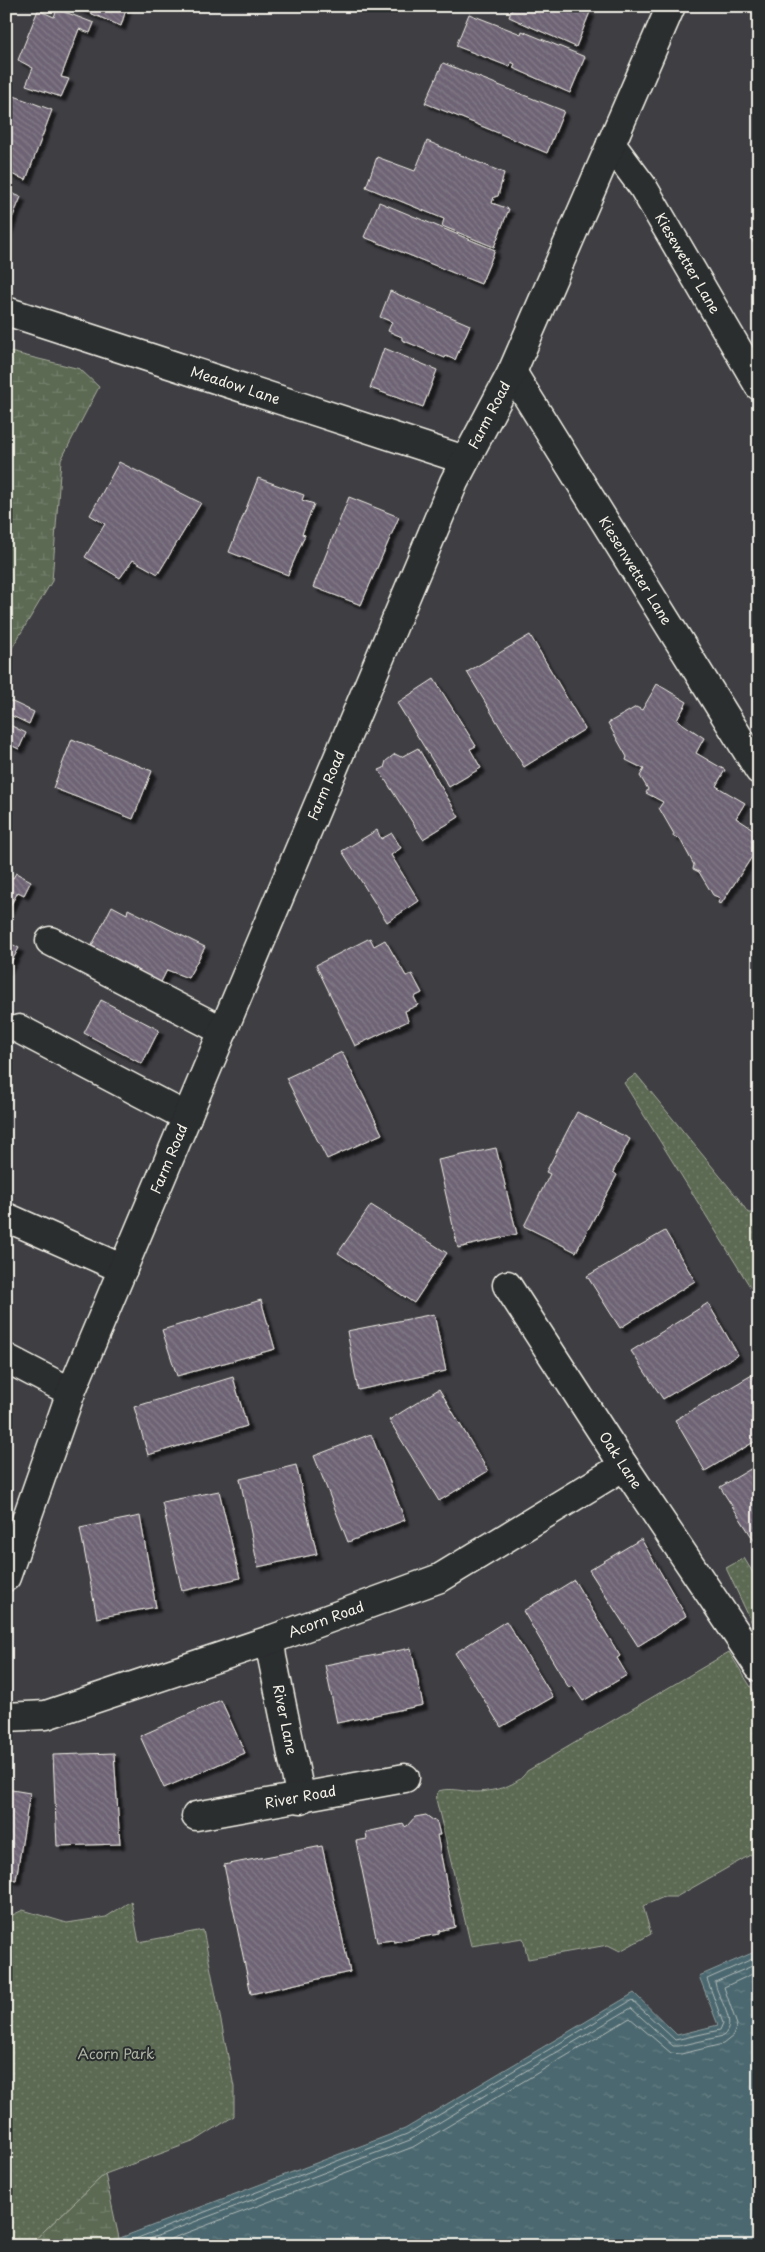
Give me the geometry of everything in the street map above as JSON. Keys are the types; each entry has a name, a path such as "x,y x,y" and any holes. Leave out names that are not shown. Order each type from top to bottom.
{"street":[{"name":"Farm Road","path":"6,1577 71,1392 222,1032 465,460 512,372 671,6"},
{"name":"Kiesewetter Lane","path":"611,144 643,187 759,386"},
{"name":"Meadow Lane","path":"6,311 465,460"},
{"name":"Kiesenwetter Lane","path":"512,372 759,770"},
{"path":"50,941 222,1032"},
{"path":"19,1029 187,1116"},
{"path":"6,1217 123,1269"},
{"name":"Oak Lane","path":"507,1285 624,1466 759,1666"},
{"path":"6,1358 71,1392"},
{"name":"Acorn Road","path":"6,1717 46,1715 270,1640 440,1578 624,1466"},
{"name":"River Lane","path":"270,1640 301,1799"},
{"name":"River Road","path":"196,1816 301,1799 405,1778"}],"green space":[{"path":"6,351 80,369 99,387 61,460 52,581 6,658"},
{"path":"636,1074 738,1198 748,1213 759,1213 759,1301 624,1083"},
{"path":"744,1558 755,1576 759,1573 759,1638 726,1568"},
{"path":"729,1652 759,1700 759,1850 676,1897 664,1897 643,1906 651,1934 620,1951 608,1945 528,1959 523,1938 471,1946 436,1799 438,1791 448,1789 472,1792 484,1791 512,1784 527,1771"},
{"name":"Acorn Park","path":"131,1901 139,1942 203,1930 234,2087 234,2116 195,2141 105,2174 28,2246 6,2246 6,1918 23,1910 67,1923 106,1917"},
{"path":"105,2174 119,2238 107,2246 28,2246"}],"water":[{"path":"759,1950 759,2246 107,2246 120,2238 405,2129 634,1993 677,2035 718,2025 699,1976"}],"building":[{"path":"73,6 127,6 121,26"},
{"path":"513,6 577,6 590,12 576,47 509,17"},
{"path":"57,9 94,23 90,33 79,29 61,77 69,79 61,97 26,85 33,68 18,60 38,10 54,17"},
{"path":"469,14 521,34 522,31 585,57 570,93 513,68 515,64 511,62 510,67 456,46"},
{"path":"443,63 564,111 547,153 425,103"},
{"path":"6,93 52,110 26,180 6,172"},
{"path":"427,141 504,173 498,196 494,197 492,203 509,209 494,247 442,226 444,219 366,187 377,157 415,171"},
{"path":"6,191 21,197 6,233"},
{"path":"379,202 495,250 481,284 364,237"},
{"path":"759,234 759,252 751,239"},
{"path":"390,291 470,325 455,360 446,356 445,358 402,340 402,337 388,331 392,322 380,317"},
{"path":"384,348 437,370 423,407 370,388"},
{"path":"119,462 201,503 158,574 133,560 120,578 85,557 105,524 90,515"},
{"path":"258,478 304,495 302,500 314,504 302,534 305,535 288,575 229,552"},
{"path":"349,497 399,517 361,605 313,587"},
{"path":"530,635 585,729 524,767 467,672"},
{"path":"434,679 476,746 470,749 481,768 449,787 397,703"},
{"path":"657,684 687,702 677,720 704,738 696,753 725,770 716,786 745,803 736,818 759,833 759,846 721,904 718,903 720,898 713,895 699,872 693,869 694,865 680,839 673,836 674,834 659,808 663,802 646,793 648,789 640,776 644,769 626,760 627,757 608,723 636,707 642,710"},
{"path":"6,699 34,712 29,724 6,713"},
{"path":"6,723 26,733 19,749 6,743"},
{"path":"72,739 152,771 133,819 53,788"},
{"path":"418,748 459,817 423,839 379,770 384,768 386,761 395,754 401,757"},
{"path":"377,830 381,839 392,833 401,848 391,855 419,901 387,922 342,851"},
{"path":"16,873 31,881 24,895 18,892 6,913 6,875 13,878"},
{"path":"112,906 127,914 128,909 205,947 188,978 167,970 158,988 88,953"},
{"path":"370,938 374,946 385,940 406,976 412,974 422,993 414,997 418,1005 405,1011 408,1021 355,1046 316,965"},
{"path":"6,941 19,948 6,971"},
{"path":"101,1000 159,1030 142,1064 84,1033"},
{"path":"342,1052 382,1134 327,1159 286,1078"},
{"path":"577,1112 630,1139 613,1172 617,1175 576,1252 524,1226 550,1174 546,1172"},
{"path":"496,1148 517,1234 458,1248 438,1160"},
{"path":"371,1205 447,1253 414,1303 338,1253"},
{"path":"665,1231 695,1281 620,1328 587,1276"},
{"path":"261,1300 275,1349 177,1376 162,1330"},
{"path":"708,1303 738,1355 663,1399 631,1351"},
{"path":"434,1314 446,1371 358,1390 347,1331"},
{"path":"752,1375 759,1386 759,1439 705,1471 675,1420"},
{"path":"233,1377 247,1426 148,1455 134,1407"},
{"path":"439,1389 488,1471 439,1501 389,1420"},
{"path":"371,1434 405,1520 348,1542 314,1456"},
{"path":"759,1464 759,1548 720,1487"},
{"path":"296,1465 317,1554 258,1567 240,1479"},
{"path":"219,1491 240,1578 182,1591 162,1502"},
{"path":"140,1516 156,1607 97,1618 80,1528"},
{"path":"641,1539 686,1616 638,1646 589,1570"},
{"path":"574,1580 620,1656 617,1658 627,1675 583,1701 573,1686 569,1688 523,1611"},
{"path":"506,1621 553,1697 501,1727 455,1653"},
{"path":"411,1648 423,1705 337,1723 325,1665"},
{"path":"221,1700 245,1753 164,1788 140,1736"},
{"path":"114,1753 120,1844 57,1846 53,1755"},
{"path":"6,1789 30,1793 16,1880 6,1878"},
{"path":"426,1815 437,1823 440,1835 437,1835 455,1927 439,1931 439,1934 394,1942 393,1940 377,1942 356,1841 367,1839 366,1832 404,1824 404,1827 415,1817"},
{"path":"322,1846 350,1972 251,1994 224,1865"}]}
